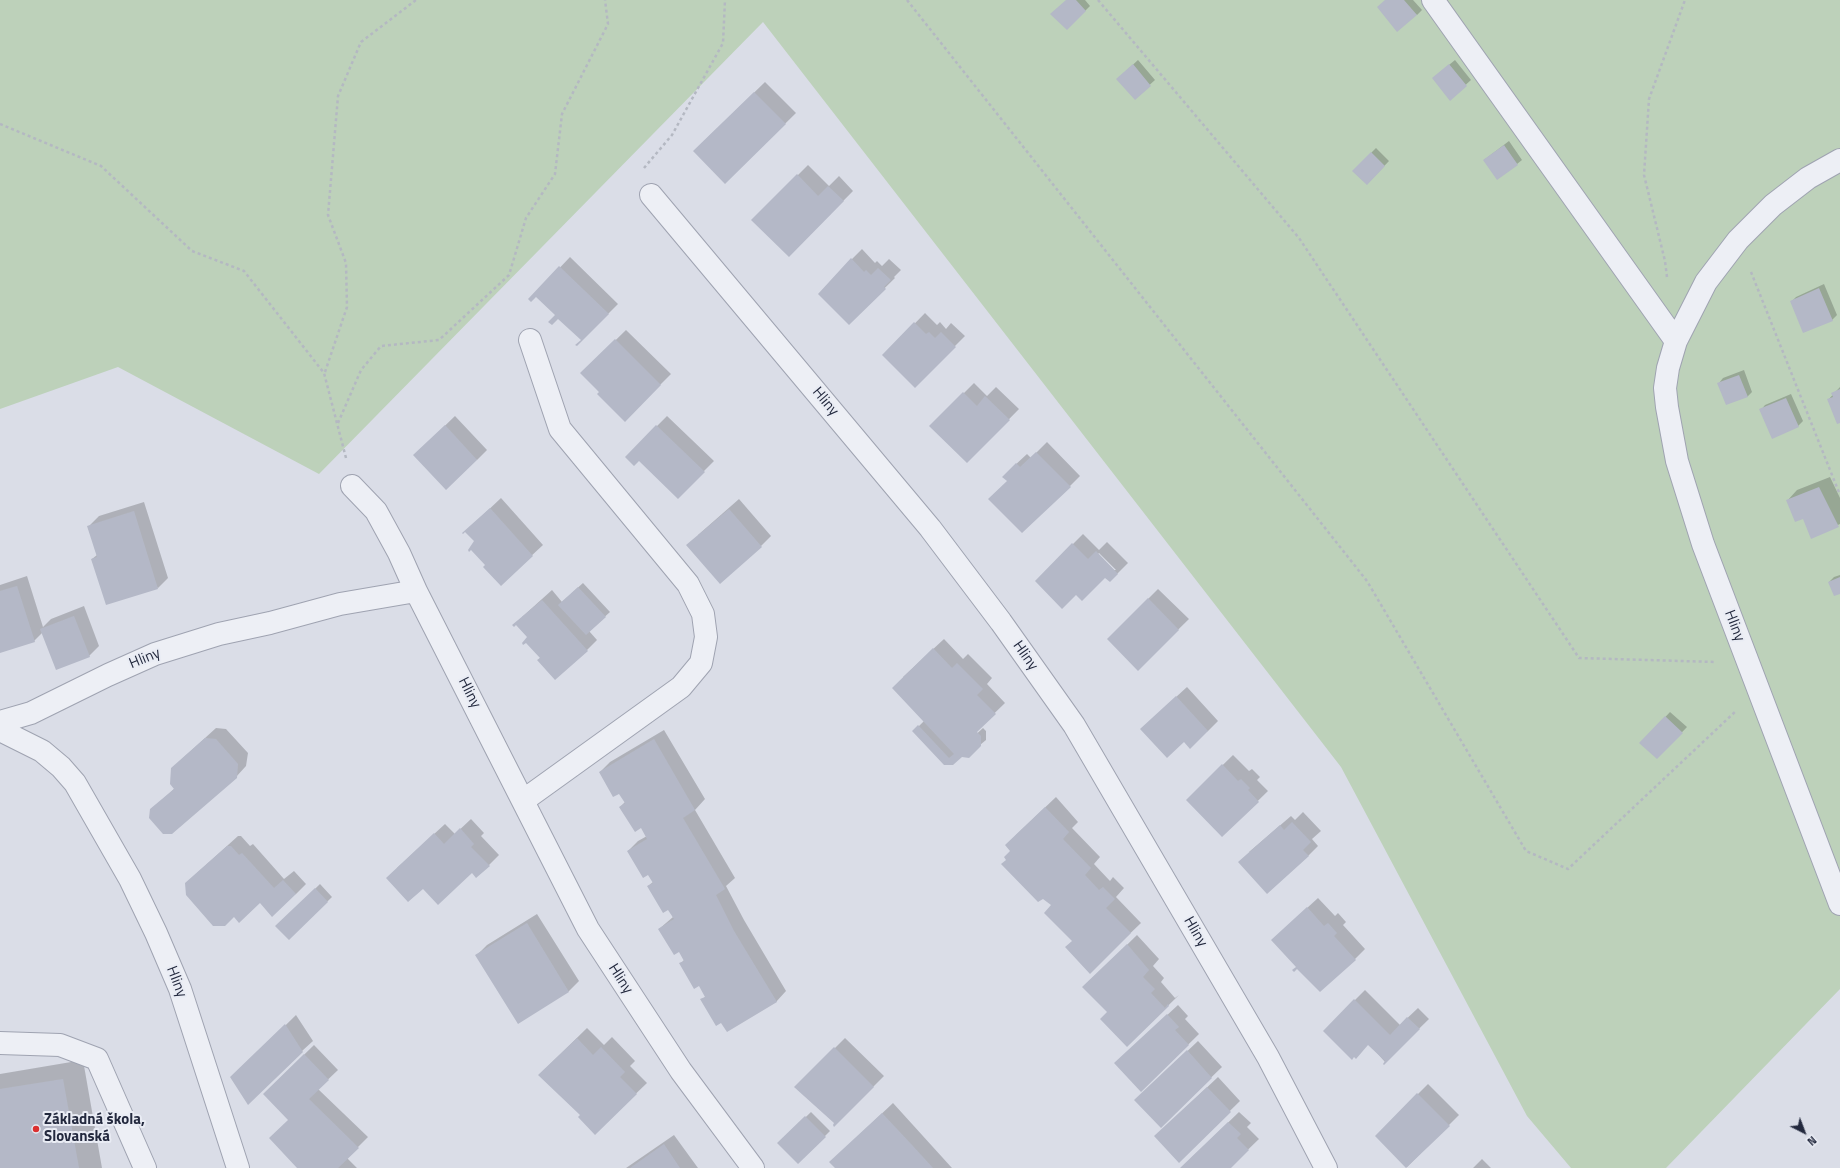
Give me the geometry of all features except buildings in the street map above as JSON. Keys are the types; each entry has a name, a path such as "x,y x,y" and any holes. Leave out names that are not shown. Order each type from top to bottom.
{"street":[{"path":"1439,3 1676,341"},
{"name":"Hliny","path":"1840,160 1808,178 1773,205 1738,240 1706,282 1676,341 1668,368 1665,388 1677,461 1703,544 1840,904"},
{"name":"Hliny","path":"651,195 930,528 1001,622 1074,725 1268,1057 1326,1168"},
{"path":"524,800 681,687 701,664 706,637 703,614 688,584 560,429 530,340"},
{"path":"352,486 376,511 396,547 416,591"},
{"name":"Hliny","path":"0,722 31,713 108,674 169,650 219,634 340,604 416,591 524,800 588,929 682,1071 752,1168"},
{"name":"Hliny","path":"0,730 42,751 61,766 75,782 130,879 156,933 180,989 238,1168"},
{"path":"0,1043 60,1045 97,1059 144,1168"}],"path":[{"path":"324,373 347,307 346,263 328,215 338,96 361,42 416,0"},
{"path":"338,423 361,370 382,346 439,340 509,275 526,218 555,174 562,114 608,24 605,0"},
{"path":"651,195 644,167 672,135 723,43 725,0"},
{"path":"907,0 1367,580 1526,851 1568,869 1758,690"},
{"path":"1098,0 1299,238 1579,658 1748,663"},
{"path":"1668,283 1665,261 1644,175 1649,98 1685,0"},
{"path":"0,124 101,166 192,252 244,271 324,373 338,423 352,486"},
{"path":"1738,240 1840,494"}],"green space":[{"path":"0,0 1840,0 1840,989 1666,1168 1571,1168 1527,1116 1341,767 763,22 319,474 118,367 0,409"}],"place":[{"name":"Základná škola, Slovanská","path":"36,1129"}]}
